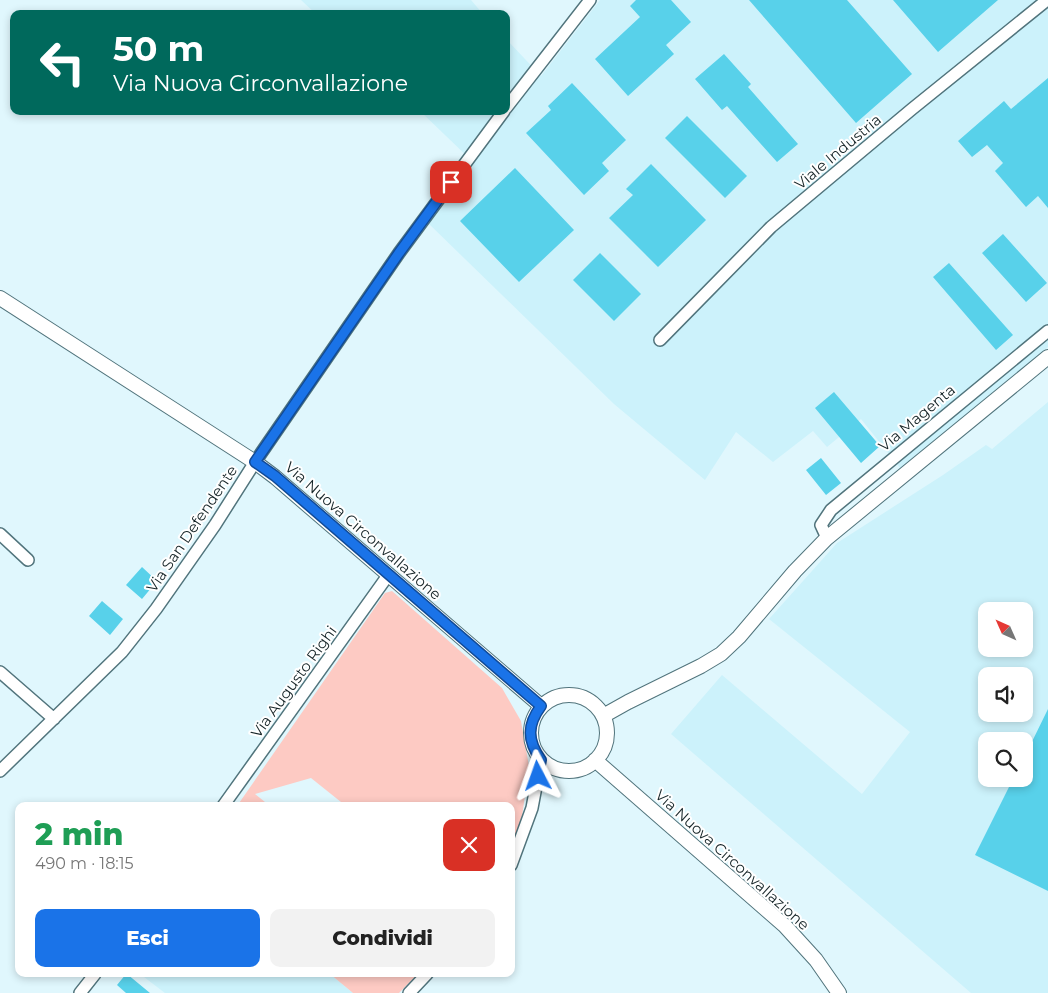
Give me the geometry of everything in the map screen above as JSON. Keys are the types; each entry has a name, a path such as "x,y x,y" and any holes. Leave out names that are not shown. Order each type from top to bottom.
{"street":[{"name":"Via San Defendente","path":"510,104 590,0"},
{"name":"Viale Industria","path":"660,340 771,227 912,109 1047,0"},
{"name":"Via San Defendente","path":"0,771 122,652 150,616 210,532 255,462 399,253 501,115"},
{"name":"Via Nuova Circonvallazione","path":"0,298 275,476 541,706"},
{"name":"Via Magenta","path":"827,538 821,525 831,510 1048,331"},
{"path":"603,716 721,654 739,637 800,565 827,538 1048,357"},
{"path":"1,540 28,560"},
{"name":"Via Augusto Righi","path":"226,802 389,574"},
{"path":"0,672 54,719"},
{"path":"563,695 575,695 586,699 596,706 603,716 606,739 602,750 595,760 586,767 568,771 551,767 541,760 534,750 531,739 531,727 534,716 541,706 551,699 563,695"},
{"path":"515,854 532,808 541,760"},
{"name":"Via Nuova Circonvallazione","path":"595,760 785,926 816,960 839,993"},
{"path":"80,993 93,977"},
{"path":"409,993 424,977"}],"shaded area":[{"path":"301,0 471,0 480,10 312,10"},
{"path":"600,0 1048,0 1048,347 900,468 861,419 827,447 813,431 773,462 736,432 705,480 614,404 428,223 471,160 424,115 510,115 510,43 541,76"},
{"path":"1048,402 1048,993 971,993 671,734 722,675 862,794 910,732 769,619 837,543 986,445 992,449"},
{"path":"392,591 502,688 521,721 529,766 521,824 515,840 515,802 341,802 311,778 255,794 265,802 240,802 385,593"},
{"path":"144,977 334,977 353,993 165,993"},
{"path":"334,977 415,977 399,993 353,993"}],"building":[{"path":"636,0 671,0 691,22 666,45 674,54 628,96 595,59 640,17 630,6"},
{"path":"749,0 847,0 912,74 856,123"},
{"path":"893,0 998,0 938,52"},
{"path":"724,54 751,84 748,87 798,144 777,162 727,106 722,110 695,79"},
{"path":"1048,78 1048,208 1038,196 1026,207 995,171 1003,163 987,145 972,157 958,141 1004,101 1011,109"},
{"path":"572,83 626,140 602,163 609,171 584,195 526,133 551,110 548,106"},
{"path":"687,116 747,176 725,198 665,138"},
{"path":"651,164 706,220 658,267 609,218 633,195 626,189"},
{"path":"515,168 574,230 519,282 460,221"},
{"path":"1003,234 1047,283 1026,302 982,253"},
{"path":"600,253 641,294 614,321 573,280"},
{"path":"949,263 1013,335 996,350 933,277"},
{"path":"834,392 880,446 861,463 815,408"},
{"path":"821,458 841,483 826,495 806,470"},
{"path":"142,567 157,581 142,599 126,585"},
{"path":"102,601 123,619 110,635 89,616"},
{"path":"1048,709 1048,891 975,855 1009,787 1033,787 1033,740"},
{"path":"124,977 131,977 150,993 126,993 117,985"}],"route":[{"path":"451,182 399,253 255,462 275,476 541,706 534,716 531,727 531,739 534,750 541,760 538,776"}]}
